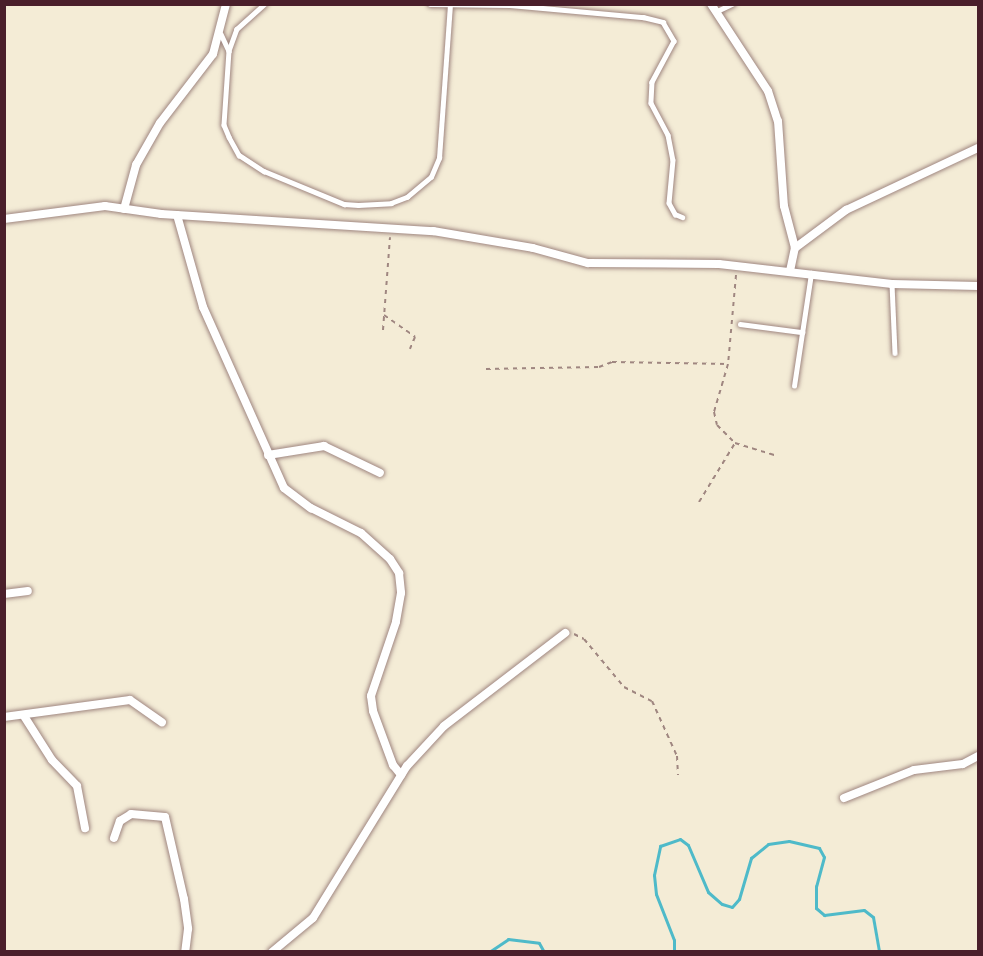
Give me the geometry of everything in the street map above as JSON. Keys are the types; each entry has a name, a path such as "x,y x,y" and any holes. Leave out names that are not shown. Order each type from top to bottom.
{"street":[{"path":"124,209 136,165 160,123 213,54 221,34 226,4"},
{"path":"714,8 768,91 778,122 784,206 795,248 790,271"},
{"path":"795,248 846,210 978,148"},
{"path":"4,219 105,206 177,215 433,231 511,244 588,263 736,266 892,284 978,286"},
{"path":"177,215 203,307 284,488 311,508 360,533 390,559 399,573 401,592 396,621 371,696 373,711 393,765 401,775"},
{"path":"268,455 324,446 380,473"},
{"path":"4,594 28,591"},
{"path":"272,951 313,918 401,775 444,726 565,633"},
{"path":"4,717 130,700 162,722"},
{"path":"24,716 52,760 77,786 85,828"},
{"path":"844,798 914,770 963,764 978,756"},
{"path":"114,838 120,821 131,814 165,818 184,899 188,929 185,951"}],"lane":[{"path":"265,4 237,29 229,51 224,125 239,155 264,171 344,204 391,203 407,197 431,177 439,158 450,6"},
{"path":"430,4 510,6 643,17 663,22 674,41 652,82 651,103 668,135 673,160 669,203 675,214 682,217"},
{"path":"714,8 732,4"},
{"path":"221,34 229,51"},
{"path":"794,386 811,273"},
{"path":"892,284 895,353"},
{"path":"740,324 802,332"}],"path":[{"path":"383,330 390,229"},
{"path":"736,266 728,364 714,412 717,425 735,443 774,455"},
{"path":"384,315 415,338 410,348"},
{"path":"486,369 599,367 612,362 728,364"},
{"path":"699,502 735,443"},
{"path":"565,633 579,634 624,687 652,701 677,756 678,776"}],"waterway":[{"path":"674,952 674,940 656,894 654,875 660,846 680,839 688,845 708,892 722,904 732,907 739,899 751,858 768,844 789,841 819,848 824,857 816,886 816,908 824,915 864,910 873,917 879,952"},
{"path":"489,952 508,939 539,943 544,952"}]}
